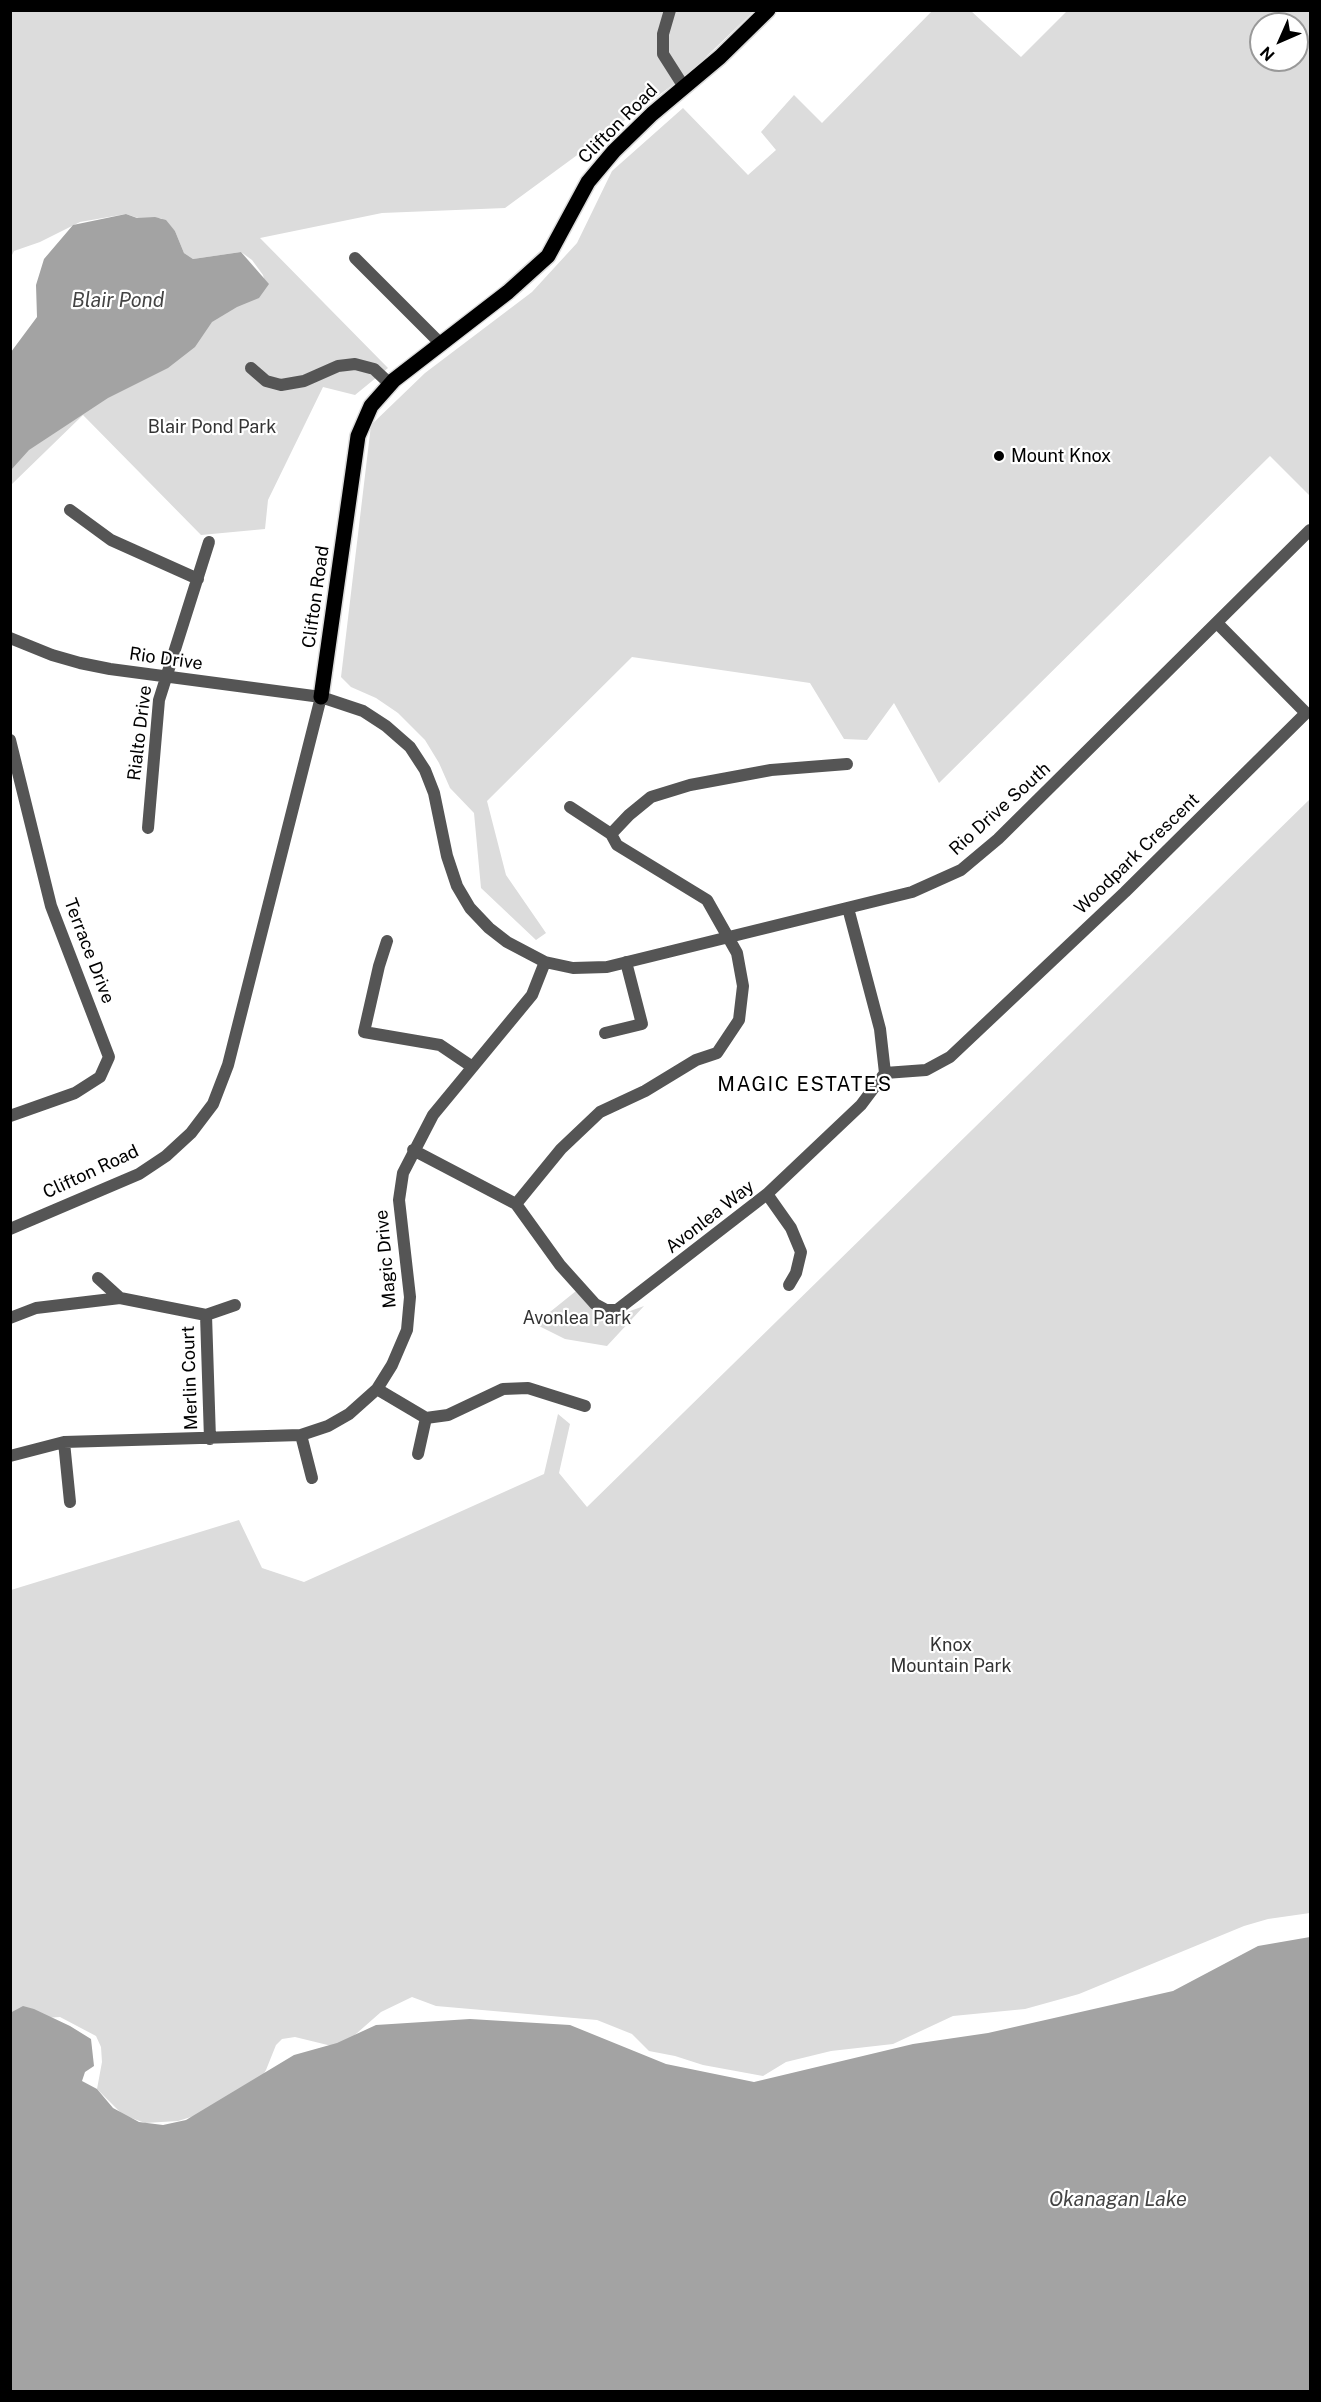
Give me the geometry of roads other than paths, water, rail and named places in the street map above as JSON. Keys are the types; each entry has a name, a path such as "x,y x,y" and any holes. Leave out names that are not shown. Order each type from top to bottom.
{"main road":[{"name":"Clifton Road","path":"321,698 358,436 371,406 390,384 508,292 548,256 588,182 601,166 622,143 720,57 768,10"}],"street":[{"path":"670,10 663,34 663,54 684,87"},
{"path":"356,258 441,344"},
{"path":"251,368 266,381 281,385 304,381 338,366 355,364 374,369 390,384"},
{"path":"70,510 111,540 198,579"},
{"name":"Rio Drive South","path":"321,698 363,711 386,726 410,747 425,770 434,793 447,856 457,886 470,908 489,928 507,942 546,962 573,968 607,967 912,892 961,870 998,839 1311,530"},
{"name":"Rialto Drive","path":"148,828 159,700 164,677 209,542"},
{"name":"Woodpark Crescent","path":"885,1073 926,1070 950,1057 1125,892 1308,711 1218,624"},
{"name":"Rio Drive","path":"11,639 52,656 80,663 321,698"},
{"name":"Clifton Road","path":"10,1229 139,1174 166,1156 191,1133 213,1104 228,1065 321,698"},
{"name":"Terrace Drive","path":"10,741 51,906 109,1056 100,1077 75,1094 10,1116"},
{"path":"611,834 651,797 690,785 771,770 847,764"},
{"path":"516,1204 561,1149 600,1112 645,1091 696,1060 717,1053 740,1020 743,986 737,953 707,900 617,845 611,834 570,807"},
{"path":"849,908 880,1029 885,1073"},
{"path":"387,941 364,1032 440,1045 471,1066"},
{"name":"Magic Drive","path":"10,1456 64,1442 301,1435 328,1426 349,1414 377,1389 392,1365 407,1330 410,1297 399,1200 403,1173 433,1115 471,1066 532,995 546,962"},
{"path":"606,1033 642,1024 627,962"},
{"name":"Avonlea Way","path":"413,1150 516,1204 560,1265 596,1304 606,1310 617,1310 767,1194 861,1105 885,1073"},
{"path":"767,1194 791,1228 801,1252 789,1285"},
{"path":"98,1278 120,1298"},
{"name":"Merlin Court","path":"10,1318 36,1308 120,1298 206,1315 235,1305"},
{"name":"Merlin Court","path":"206,1315 210,1439"},
{"path":"377,1389 426,1418 448,1415 503,1389 528,1388 585,1406"},
{"path":"418,1454 426,1418"},
{"path":"301,1435 312,1478"},
{"path":"64,1442 70,1502"}],"water":[{"name":"Blair Pond","path":"126,214 137,218 155,217 166,220 175,231 184,253 193,259 241,252 269,284 259,298 237,307 212,322 195,347 168,368 108,398 29,450 11,470 11,352 37,317 36,285 44,259 73,225"},
{"name":"Okanagan Lake","path":"1310,1937 1310,2391 11,2391 10,2013 23,2006 70,2026 91,2039 94,2066 85,2072 82,2081 97,2089 113,2108 139,2122 163,2125 186,2120 294,2055 337,2043 376,2025 470,2019 570,2025 666,2064 754,2082 913,2044 988,2033 1173,1991 1258,1946"}],"place":[{"name":"Mount Knox","path":"999,456"}],"district":[{"name":"MAGIC ESTATES","path":"805,1085"}],"park label":[{"name":"Blair Pond Park","path":"212,427"},
{"name":"Avonlea Park","path":"577,1318"},
{"name":"Knox Mountain Park","path":"951,1655"}]}
